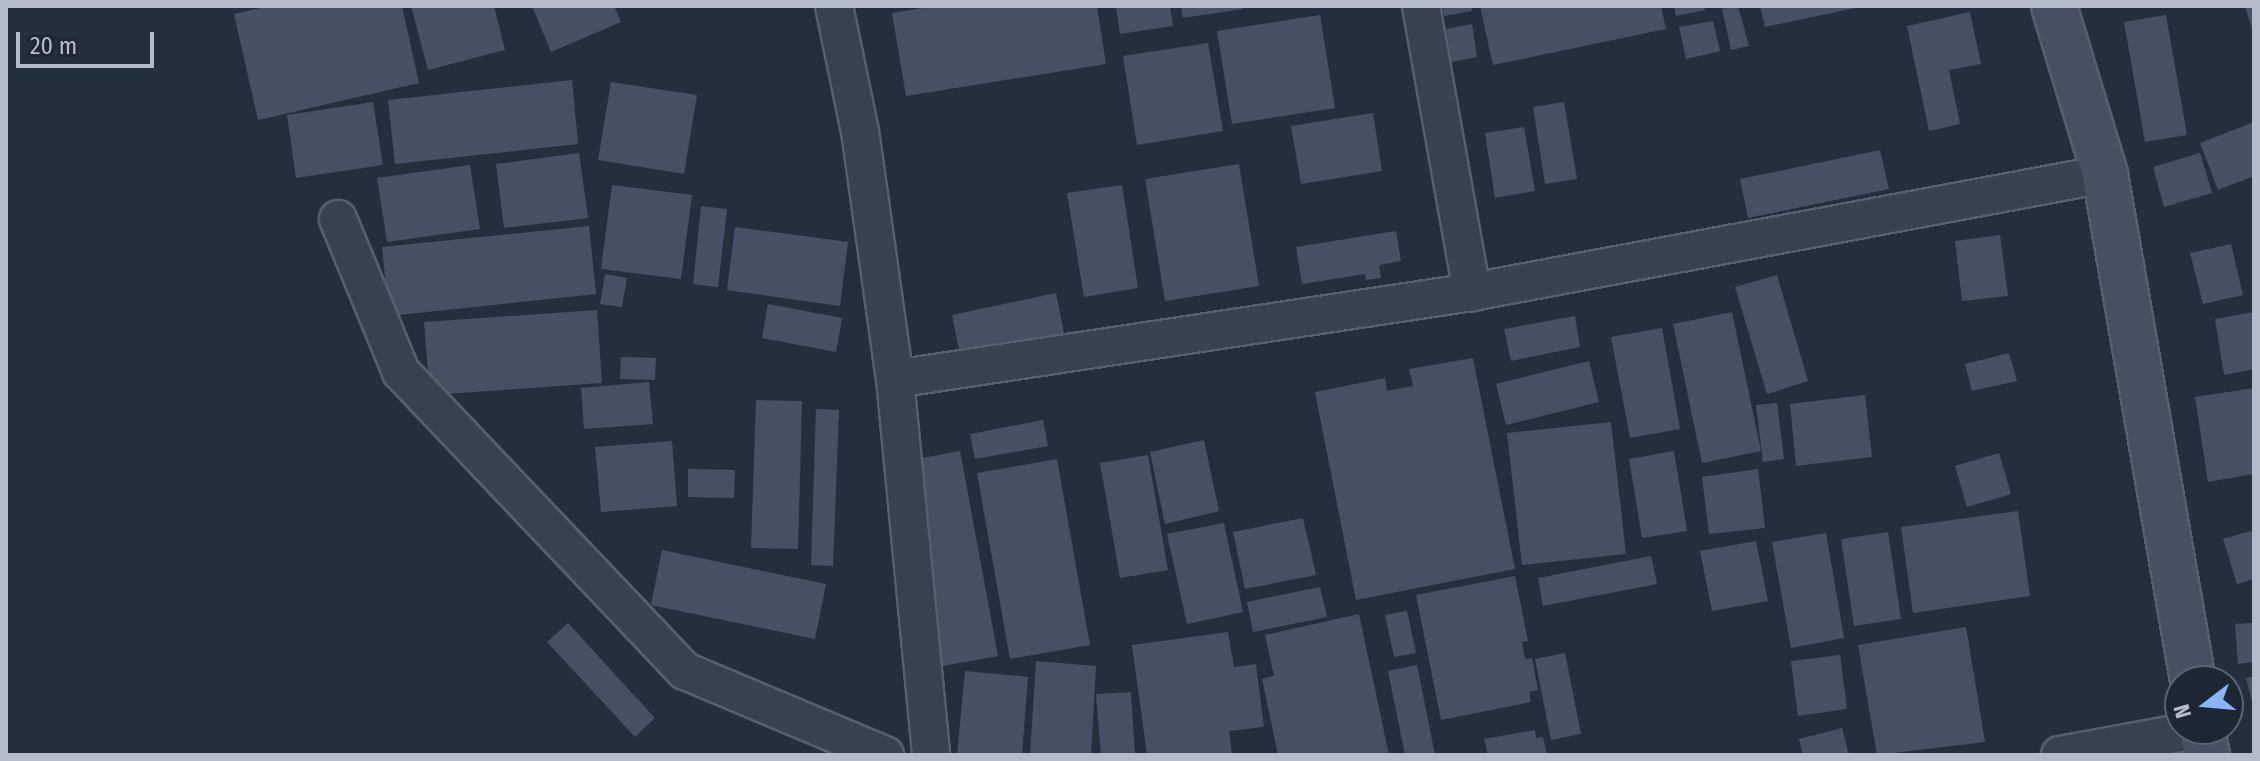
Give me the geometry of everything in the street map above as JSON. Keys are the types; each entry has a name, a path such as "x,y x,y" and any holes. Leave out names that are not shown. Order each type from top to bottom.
{"street":[{"path":"834,6 860,131 895,379 931,755"},
{"path":"1421,6 1472,292"},
{"path":"2054,6 2105,174 2190,665"},
{"path":"895,379 1472,292 2105,174"},
{"path":"338,219 401,372 685,671 885,755"},
{"path":"2060,755 2164,736"}],"building":[{"path":"270,6 402,6 419,83 258,120 234,14"},
{"path":"411,6 494,6 505,50 428,70"},
{"path":"532,6 614,6 621,22 551,52"},
{"path":"935,6 1097,6 1106,64 906,96 892,13"},
{"path":"1116,6 1170,6 1173,26 1120,34"},
{"path":"1181,6 1242,6 1243,9 1183,18"},
{"path":"1442,6 1471,6 1472,11 1444,16"},
{"path":"1480,6 1661,6 1666,29 1493,65"},
{"path":"1674,6 1704,6 1705,10 1676,16"},
{"path":"1738,6 1749,46 1731,50 1722,9"},
{"path":"1760,6 1860,6 1860,7 1765,27"},
{"path":"2245,6 2254,6 2254,32 2253,32"},
{"path":"1970,12 1981,64 1949,70 1960,124 1929,131 1907,26"},
{"path":"1320,15 1335,108 1232,124 1217,31"},
{"path":"2166,15 2187,135 2145,142 2124,22"},
{"path":"1713,21 1720,51 1686,59 1679,27"},
{"path":"1472,24 1477,57 1451,62 1446,29"},
{"path":"1208,43 1223,131 1137,145 1123,56"},
{"path":"572,80 578,144 395,164 388,100"},
{"path":"611,82 697,95 684,174 598,160"},
{"path":"373,102 383,165 296,178 287,115"},
{"path":"1564,102 1577,179 1545,184 1533,107"},
{"path":"1373,113 1382,171 1301,184 1291,126"},
{"path":"2254,122 2254,176 2218,190 2200,143"},
{"path":"1524,127 1535,191 1495,198 1485,133"},
{"path":"1880,150 1889,189 1748,218 1740,179"},
{"path":"579,153 588,218 504,228 496,164"},
{"path":"2200,153 2212,193 2164,207 2153,167"},
{"path":"1239,164 1259,286 1165,301 1145,179"},
{"path":"470,165 480,229 387,242 377,178"},
{"path":"612,185 692,195 681,279 601,269"},
{"path":"1122,185 1138,288 1084,297 1067,193"},
{"path":"701,206 727,209 718,287 693,284"},
{"path":"589,226 596,294 389,316 382,247"},
{"path":"735,227 848,242 840,306 727,290"},
{"path":"1396,231 1401,261 1379,265 1381,278 1366,280 1365,274 1302,284 1296,247"},
{"path":"2000,235 2008,296 1962,301 1955,241"},
{"path":"2231,244 2243,295 2203,304 2190,253"},
{"path":"605,274 627,278 622,307 600,304"},
{"path":"1777,275 1808,381 1767,394 1735,287"},
{"path":"1056,293 1065,338 961,360 952,315"},
{"path":"768,304 842,318 836,352 762,338"},
{"path":"597,310 602,383 430,395 424,322"},
{"path":"1732,312 1761,451 1702,463 1673,324"},
{"path":"2254,312 2254,369 2224,375 2215,319"},
{"path":"1575,316 1580,347 1511,361 1504,329"},
{"path":"1662,328 1680,429 1630,438 1611,337"},
{"path":"2009,353 2017,381 1972,391 1965,364"},
{"path":"621,357 656,358 655,380 620,379"},
{"path":"1473,358 1515,569 1356,600 1315,392 1385,378 1387,391 1413,386 1409,369"},
{"path":"1589,361 1599,402 1506,425 1496,384"},
{"path":"649,382 653,424 584,429 581,388"},
{"path":"2254,388 2254,474 2208,482 2195,397"},
{"path":"1865,395 1872,457 1796,466 1790,404"},
{"path":"756,400 802,401 798,549 751,548"},
{"path":"1777,403 1784,459 1763,462 1756,405"},
{"path":"816,409 839,410 833,566 811,565"},
{"path":"1043,420 1048,446 975,459 970,434"},
{"path":"1611,422 1626,554 1522,565 1507,433"},
{"path":"1204,440 1219,511 1165,524 1150,452"},
{"path":"672,441 677,506 601,512 595,447"},
{"path":"960,451 998,656 943,666 905,461"},
{"path":"1674,451 1687,531 1642,538 1629,459"},
{"path":"1999,453 2011,494 1967,507 1955,466"},
{"path":"1148,455 1168,570 1120,578 1100,463"},
{"path":"1057,459 1090,645 1010,659 977,473"},
{"path":"688,469 735,470 734,498 688,497"},
{"path":"1758,469 1765,528 1709,534 1702,477"},
{"path":"2018,511 2030,596 1913,613 1901,527"},
{"path":"1303,518 1316,575 1245,589 1233,532"},
{"path":"1224,523 1243,612 1187,624 1167,534"},
{"path":"2254,530 2254,579 2237,584 2223,539"},
{"path":"1888,532 1901,619 1854,626 1841,539"},
{"path":"1826,533 1844,638 1791,648 1772,542"},
{"path":"1756,541 1768,601 1712,611 1700,551"},
{"path":"662,550 826,584 815,639 651,605"},
{"path":"1651,556 1657,584 1543,606 1538,578"},
{"path":"1515,576 1528,641 1522,642 1525,659 1532,658 1538,690 1529,692 1531,702 1441,720 1416,595"},
{"path":"1320,587 1327,617 1253,632 1247,602"},
{"path":"1407,611 1416,653 1394,657 1385,615"},
{"path":"1359,614 1389,755 1278,755 1262,679 1274,676 1265,635"},
{"path":"568,623 655,718 635,737 547,642"},
{"path":"2254,623 2254,662 2238,664 2235,624"},
{"path":"1966,627 1985,742 1877,755 1858,645"},
{"path":"1228,632 1234,667 1256,664 1264,727 1229,731 1232,755 1147,755 1132,645"},
{"path":"1565,653 1581,734 1551,740 1535,659"},
{"path":"1840,655 1847,709 1798,716 1791,661"},
{"path":"1036,661 1096,666 1091,755 1030,755"},
{"path":"1417,665 1435,755 1405,755 1388,671"},
{"path":"965,671 1028,677 1022,755 957,755"},
{"path":"2254,676 2254,706 2253,706 2246,678"},
{"path":"1131,692 1135,755 1101,755 1096,694"},
{"path":"1842,728 1849,755 1803,755 1799,739"},
{"path":"1535,730 1536,738 1543,737 1547,755 1488,755 1484,739"}]}
